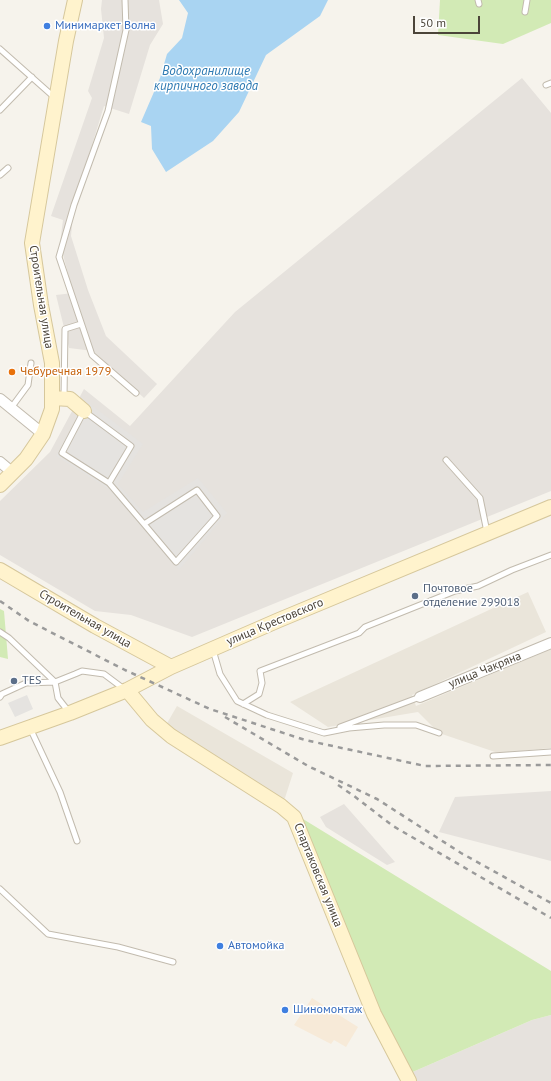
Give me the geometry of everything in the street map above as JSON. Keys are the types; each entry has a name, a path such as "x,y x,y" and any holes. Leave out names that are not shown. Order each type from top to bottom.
{"main road":[{"name":"Строительная улица","path":"0,485 26,459 42,434 58,398 41,305 32,243 58,100 66,41 75,0"},
{"path":"58,398 70,399 84,411"},
{"name":"улица Крестовского","path":"0,738 70,713 127,690 171,667 212,649 487,532 550,510"},
{"name":"Строительная улица","path":"0,570 95,626 171,667"},
{"name":"Спартаковская улица","path":"127,690 152,720 171,736 281,806 294,817 374,1014 408,1081"}],"street":[{"path":"0,399 42,434"},
{"path":"0,462 13,473"},
{"name":"улица Чакряна","path":"420,697 551,643"}],"lane":[{"path":"125,0 126,30 108,111 74,204 59,258 92,354 136,393"},
{"path":"525,12 527,0"},
{"path":"0,49 58,100"},
{"path":"0,110 32,77"},
{"path":"0,175 8,168"},
{"path":"58,398 65,329 81,324"},
{"path":"11,408 28,385 31,363"},
{"path":"109,483 131,446 84,411 62,453 109,483 176,562 217,516 197,490 144,524"},
{"path":"446,460 480,498 487,532"},
{"path":"243,704 259,694 262,683 260,671 359,632 365,627 454,591 478,586 512,570 551,555"},
{"path":"0,632 9,638 56,682 58,698 70,713"},
{"path":"212,649 220,674 237,701 267,715 324,733 349,728 384,725 416,725 439,733"},
{"path":"0,697 2,694 26,684 56,682 82,671 97,672 111,678 127,690"},
{"path":"324,733 420,697"},
{"path":"30,728 60,792 77,842"},
{"path":"493,756 551,752"},
{"path":"0,889 48,934 118,947 173,962"}],"shaded area":[{"path":"102,0 159,0 163,24 150,45 129,114 104,106 74,204 71,236 88,290 106,336 157,384 144,398 93,351 69,348 56,295 73,293 60,243 63,220 51,216 92,98 88,91 104,38 101,9"},
{"path":"522,78 551,113 551,491 192,637 131,615 95,611 0,555 0,501 50,452 84,389 130,426 235,312"},
{"path":"86,401 143,444 118,484 143,512 198,478 227,513 179,570 110,490 56,456"},
{"path":"528,592 546,632 412,695 416,706 551,649 551,748 498,753 439,733 418,712 328,727 290,702"},
{"path":"27,695 33,709 15,717 8,703"},
{"path":"177,706 293,773 284,801 166,725"},
{"path":"551,791 551,861 439,832 455,797"},
{"path":"344,804 395,862 387,865 326,827 320,817"},
{"path":"312,998 358,1027 346,1047 334,1040 331,1044 294,1025"},
{"path":"551,1015 551,1081 409,1081 408,1074 532,1020"}],"green space":[{"path":"440,0 551,0 551,23 503,44 438,35"},
{"path":"0,609 4,611 8,659 0,657"},
{"path":"303,819 551,971 551,1015 532,1020 408,1074 372,996"}],"water":[{"name":"Водохранилище кирпичного завода","path":"179,0 328,0 320,16 266,55 239,112 213,141 166,172 152,149 151,126 141,122 160,78 167,54 182,38 188,13"}],"railway":[{"path":"0,601 29,621 125,670 210,709 305,740 425,766 551,765"},
{"path":"225,717 308,766 377,799 461,853 551,903"},
{"path":"338,785 393,826 551,918"}],"place":[{"name":"Минимаркет Волна","path":"47,26"},
{"name":"Чебуречная 1979","path":"12,372"},
{"name":"Почтовое отделение 299018","path":"415,596"},
{"name":"TES","path":"14,681"},
{"name":"Автомойка","path":"220,946"},
{"name":"Шиномонтаж","path":"285,1010"}]}
